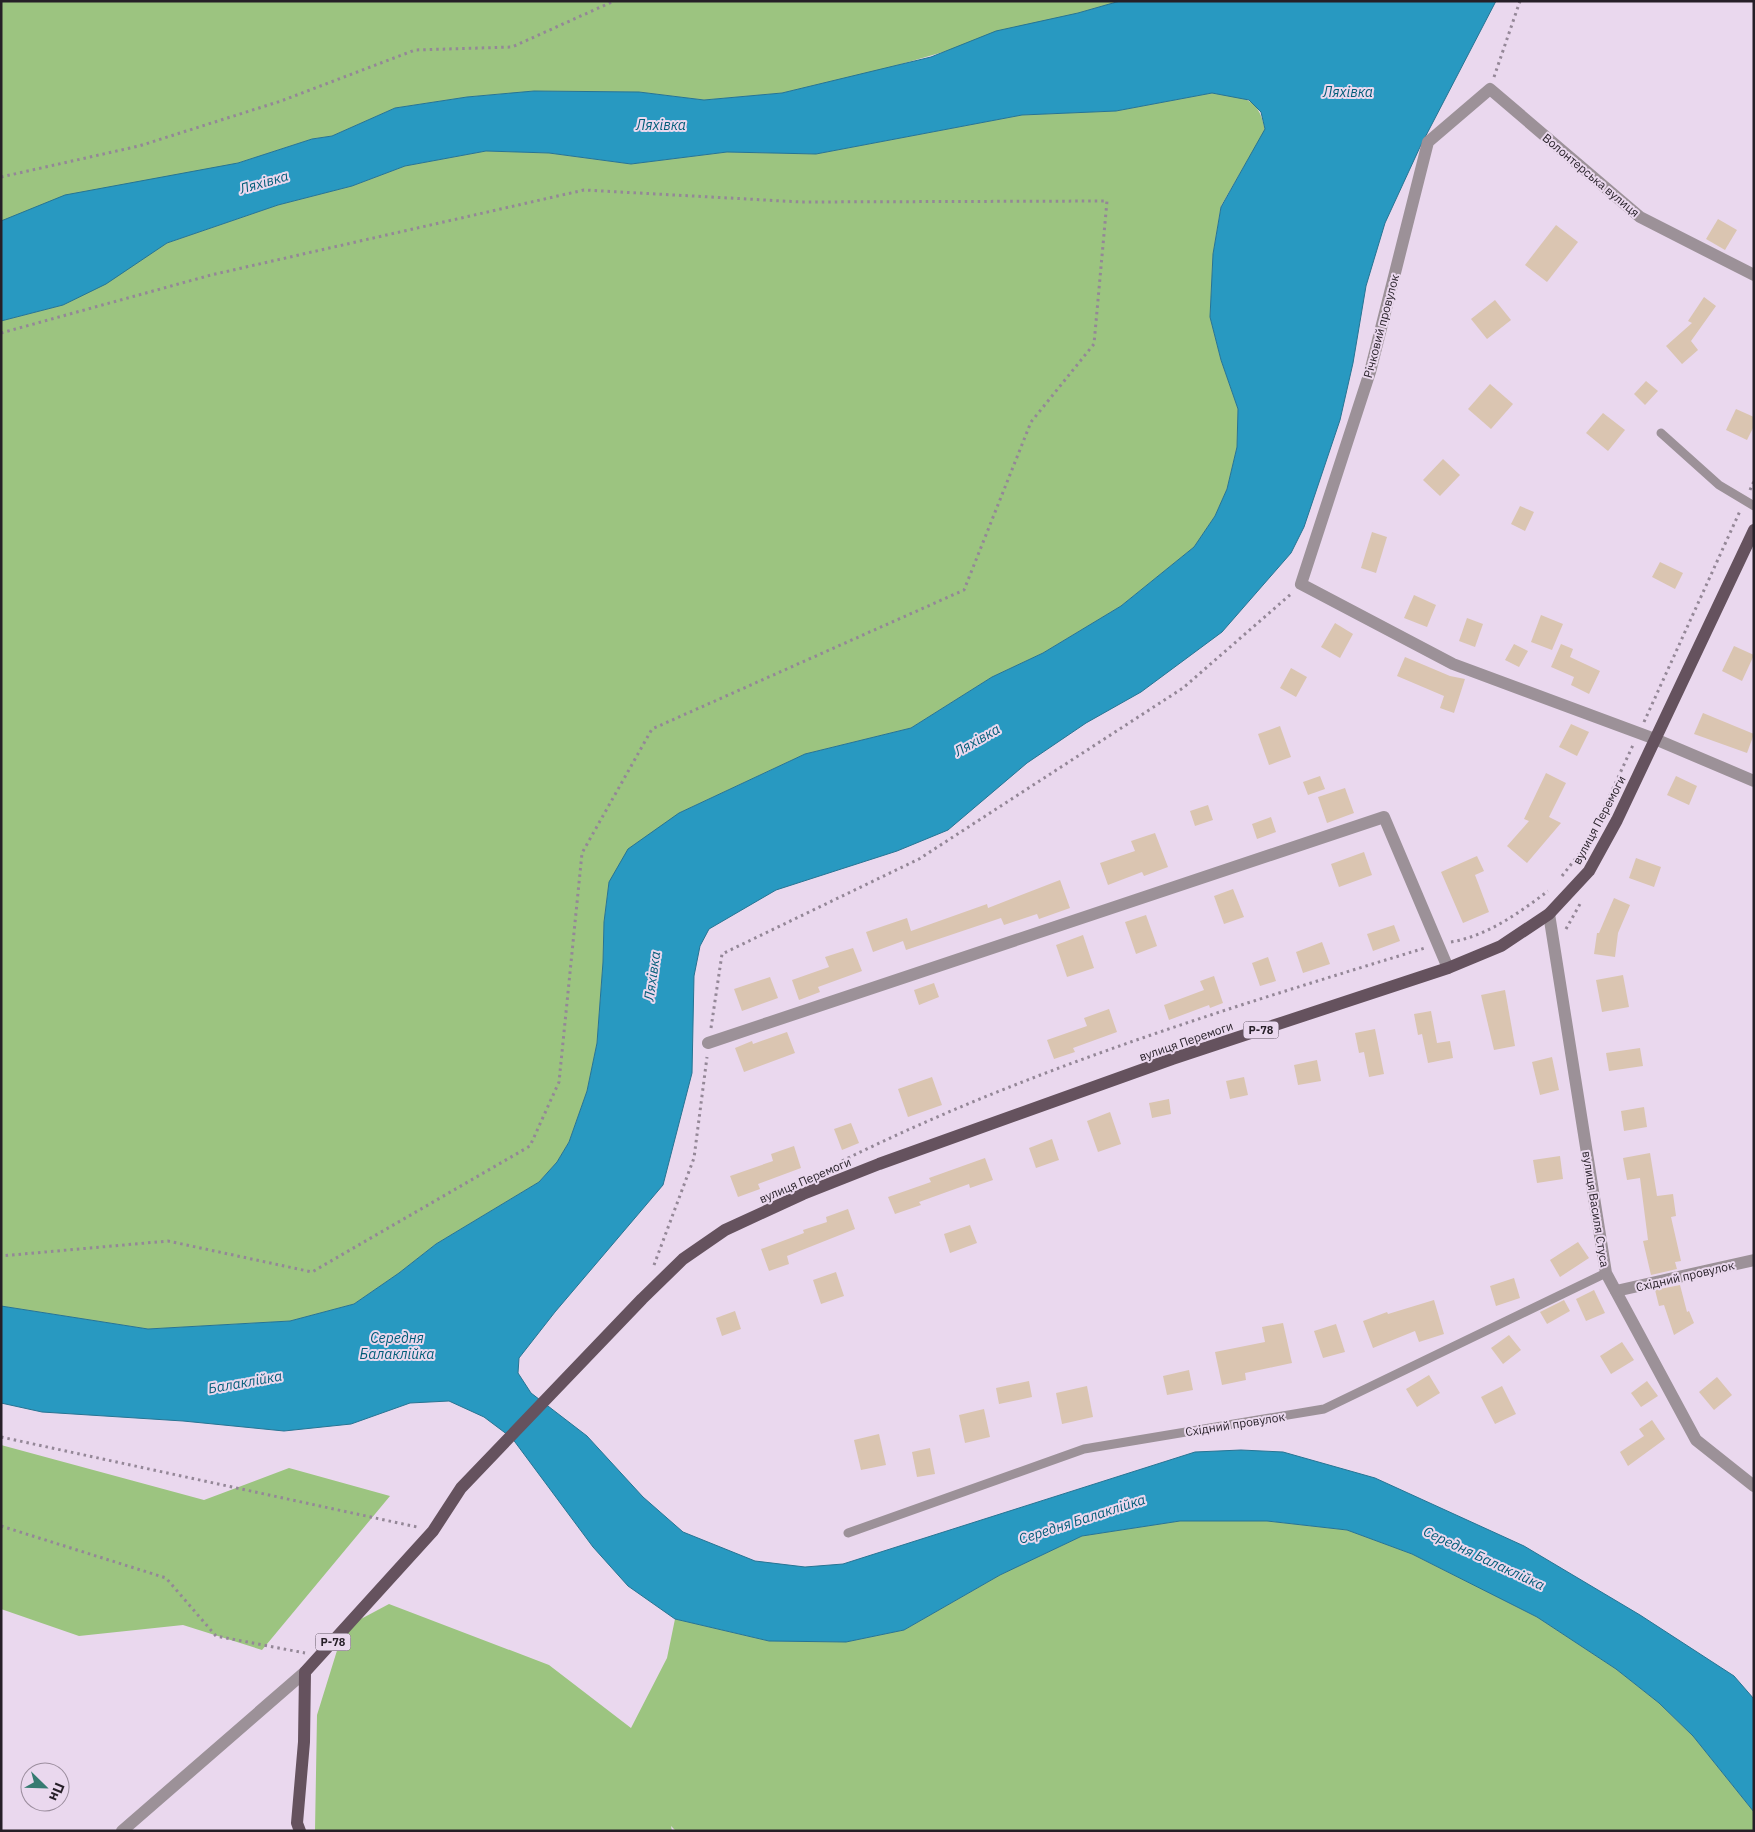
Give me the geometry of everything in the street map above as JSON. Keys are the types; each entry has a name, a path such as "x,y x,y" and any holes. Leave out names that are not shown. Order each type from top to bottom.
{"main road":[{"name":"вулиця Перемоги","path":"432,1530 461,1488 594,1348 683,1259 724,1230 803,1194 879,1164 1172,1060 1448,968 1501,946 1550,914 1589,871 1656,739 1754,530"},
{"name":"Р-78","path":"305,1672 432,1530"},
{"path":"300,1831 297,1823 304,1742 305,1672"}],"street":[{"name":"Волонтерська вулиця","path":"1490,89 1640,217 1754,275"},
{"name":"Річковий провулок","path":"1301,584 1370,372 1428,142 1490,89"},
{"path":"1301,584 1453,664 1656,739 1754,781"},
{"path":"708,1043 1384,817 1448,968"},
{"name":"вулиця Василя Стуса","path":"1550,914 1606,1273 1696,1440 1754,1486"},
{"name":"Східний провулок","path":"1616,1291 1754,1260"},
{"path":"122,1831 305,1672"}],"lane":[{"path":"1661,432 1719,485 1754,506"},
{"name":"Східний провулок","path":"848,1532 1084,1449 1324,1409 1606,1273"}],"path":[{"path":"1,177 139,146 281,101 414,50 512,47 614,1"},
{"path":"1490,89 1520,1"},
{"path":"1,333 211,276 584,190 801,202 1107,201 1094,344 1031,422 964,590 652,729 582,853 559,1082 530,1146 312,1272 168,1242 1,1256"},
{"path":"1598,820 1754,481"},
{"path":"654,1267 694,1158 708,1043 722,954 920,859 1183,688 1301,584"},
{"path":"1558,881 1581,852"},
{"path":"838,1163 978,1100 1046,1072 1315,981 1438,945 1462,940 1514,917 1552,888"},
{"path":"1,1437 432,1530"},
{"path":"1,1526 166,1578 216,1636 320,1656"}],"green space":[{"path":"1,1 1120,1 884,69 782,93 704,100 639,92 535,91 467,97 395,108 332,136 312,139 238,163 1,221"},
{"path":"1212,93 1248,100 1258,110 1265,130 1221,206 1213,254 1210,317 1221,360 1238,409 1237,447 1227,489 1215,516 1194,547 1121,606 1043,653 992,677 911,728 805,754 679,813 609,882 604,922 597,1043 587,1091 569,1142 557,1162 539,1182 436,1244 399,1273 354,1304 290,1321 148,1329 1,1306 1,321 63,305 167,243 278,205 352,186 405,166 486,151 549,153 631,164 727,152 816,154 1022,115 1116,111"},
{"path":"1,1445 204,1500 289,1468 390,1496 262,1650 183,1625 79,1636 1,1609"},
{"path":"1180,1521 1267,1521 1347,1530 1412,1554 1537,1617 1616,1669 1659,1703 1693,1736 1754,1812 1754,1831 676,1831 671,1826 672,1831 315,1831 317,1715 344,1628 389,1604 549,1665 631,1728 667,1658 675,1619 769,1641 846,1642 904,1630 1000,1575 1082,1536"}],"water":[{"name":"Ляхівка","path":"1120,1 1496,1 1420,147 1385,223 1366,286 1353,363 1340,420 1304,527 1291,553 1222,632 1141,692 1086,723 1027,763 948,830 897,851 776,890 709,929 700,946 694,976 692,1073 663,1185 555,1312 519,1358 518,1373 531,1393 587,1436 643,1497 683,1532 755,1561 805,1567 843,1564 1195,1452 1241,1450 1283,1452 1375,1478 1524,1546 1640,1615 1734,1676 1754,1699 1754,1812 1693,1736 1659,1703 1616,1669 1537,1617 1412,1554 1347,1530 1267,1521 1180,1521 1082,1536 1000,1575 904,1630 846,1642 769,1641 675,1619 628,1586 593,1547 512,1438 484,1417 449,1401 410,1403 351,1424 284,1431 183,1421 42,1412 1,1403 1,1306 148,1329 290,1321 354,1304 399,1273 436,1244 539,1182 557,1162 569,1142 587,1091 597,1043 604,922 609,882 628,849 679,813 805,754 911,728 992,677 1043,653 1121,606 1194,547 1215,516 1227,489 1237,447 1238,409 1221,360 1210,317 1213,254 1221,207 1265,129 1261,112 1249,100 1212,93 1116,111 1022,115 816,154 727,152 631,164 549,153 486,151 405,166 352,186 278,205 167,243 106,284 63,305 1,321 1,221 65,195 238,163 312,139 332,136 395,108 467,97 534,91 639,92 704,100 782,93 931,57 996,31 1078,13"}],"building":[{"path":"1718,219 1737,230 1725,250 1706,239"},
{"path":"1556,225 1578,242 1547,282 1525,265"},
{"path":"1704,297 1716,306 1691,341 1698,350 1682,364 1666,346 1692,323 1688,321"},
{"path":"1495,300 1511,320 1487,339 1471,319"},
{"path":"1646,381 1658,391 1645,405 1634,394"},
{"path":"1490,384 1513,404 1491,429 1468,409"},
{"path":"1736,409 1754,417 1754,426 1747,440 1726,430"},
{"path":"1603,413 1625,430 1608,451 1586,433"},
{"path":"1443,459 1460,475 1440,496 1423,480"},
{"path":"1520,506 1534,512 1525,531 1511,524"},
{"path":"1372,532 1387,537 1376,573 1361,568"},
{"path":"1660,562 1683,573 1675,589 1652,577"},
{"path":"1414,595 1436,605 1427,627 1404,618"},
{"path":"1541,615 1563,624 1552,650 1531,642"},
{"path":"1467,618 1483,624 1475,647 1459,641"},
{"path":"1335,623 1353,634 1340,658 1321,647"},
{"path":"1514,644 1528,651 1519,667 1505,660"},
{"path":"1561,644 1573,649 1570,657 1600,671 1589,694 1571,685 1574,677 1551,667"},
{"path":"1734,646 1754,655 1742,681 1722,671"},
{"path":"1405,657 1450,676 1465,679 1454,713 1440,708 1444,696 1397,676"},
{"path":"1291,668 1307,677 1296,697 1280,688"},
{"path":"1703,713 1754,734 1747,753 1694,734"},
{"path":"1571,724 1589,732 1577,756 1559,747"},
{"path":"1280,726 1291,757 1269,765 1258,734"},
{"path":"1546,773 1566,783 1549,817 1561,823 1527,863 1507,846 1529,821 1524,819"},
{"path":"1320,776 1325,789 1308,795 1303,782"},
{"path":"1676,776 1697,786 1689,805 1667,795"},
{"path":"1345,788 1354,813 1327,823 1318,797"},
{"path":"1208,805 1213,820 1195,826 1190,811"},
{"path":"1271,817 1276,832 1257,839 1252,824"},
{"path":"1155,833 1168,867 1144,876 1142,872 1108,885 1100,863 1135,851 1131,841"},
{"path":"1364,852 1372,875 1339,887 1331,864"},
{"path":"1477,856 1484,871 1475,875 1489,912 1463,923 1441,872"},
{"path":"1636,858 1661,867 1654,887 1629,878"},
{"path":"1060,880 1070,908 1039,919 1037,914 1004,925 1001,918 906,950 903,941 873,952 866,932 907,918 911,931 987,904 988,908"},
{"path":"1233,889 1244,917 1224,924 1214,896"},
{"path":"1614,898 1630,905 1618,933 1615,957 1594,954 1597,933 1599,933"},
{"path":"1146,915 1157,946 1136,954 1125,922"},
{"path":"1394,925 1400,941 1373,951 1367,934"},
{"path":"1083,935 1094,968 1067,977 1056,945"},
{"path":"1322,942 1330,964 1303,973 1296,952"},
{"path":"853,948 862,971 818,987 820,992 799,1000 792,980 829,967 825,957"},
{"path":"1268,957 1276,981 1260,986 1252,963"},
{"path":"1623,975 1629,1007 1602,1012 1596,980"},
{"path":"1214,976 1223,1003 1210,1008 1209,1005 1169,1020 1164,1005 1204,990 1200,981"},
{"path":"770,977 778,998 742,1011 734,989"},
{"path":"934,983 939,997 919,1005 914,990"},
{"path":"1505,990 1515,1046 1494,1050 1481,995"},
{"path":"1109,1009 1117,1032 1073,1048 1075,1052 1054,1059 1047,1040 1087,1026 1084,1018"},
{"path":"1431,1011 1437,1043 1450,1041 1453,1058 1428,1063 1422,1034 1418,1035 1414,1014"},
{"path":"1375,1029 1384,1074 1369,1077 1364,1052 1359,1053 1355,1033"},
{"path":"787,1032 795,1053 744,1072 735,1048 752,1041 753,1044"},
{"path":"1640,1048 1643,1066 1609,1071 1606,1053"},
{"path":"1552,1057 1559,1090 1540,1095 1532,1062"},
{"path":"1317,1060 1321,1081 1298,1085 1294,1065"},
{"path":"932,1077 942,1105 908,1117 898,1089"},
{"path":"1244,1077 1248,1095 1230,1099 1226,1081"},
{"path":"1169,1099 1171,1114 1152,1118 1149,1103"},
{"path":"1644,1107 1647,1127 1624,1131 1621,1111"},
{"path":"1110,1112 1121,1144 1098,1152 1087,1121"},
{"path":"851,1123 859,1143 842,1150 834,1129"},
{"path":"1052,1139 1059,1160 1036,1168 1029,1148"},
{"path":"794,1146 801,1168 758,1184 760,1189 738,1197 730,1176 773,1161 771,1154"},
{"path":"1650,1153 1657,1196 1673,1194 1676,1216 1671,1217 1681,1261 1675,1262 1677,1269 1651,1275 1643,1241 1648,1240 1640,1178 1627,1180 1623,1158"},
{"path":"1560,1156 1563,1179 1537,1183 1533,1160"},
{"path":"985,1158 993,1180 970,1188 969,1184 919,1202 921,1205 895,1214 888,1197 931,1182 929,1178"},
{"path":"848,1209 855,1229 787,1256 789,1264 769,1271 761,1249 804,1233 803,1230 827,1222 826,1217"},
{"path":"970,1225 977,1243 950,1253 944,1234"},
{"path":"1578,1242 1589,1258 1560,1277 1550,1260"},
{"path":"836,1272 844,1296 821,1304 813,1280"},
{"path":"1514,1278 1520,1298 1496,1306 1490,1286"},
{"path":"1680,1285 1687,1312 1689,1311 1694,1323 1674,1335 1664,1305 1659,1306 1655,1290"},
{"path":"1594,1290 1605,1313 1586,1321 1576,1299"},
{"path":"1434,1300 1444,1334 1419,1342 1415,1331 1373,1348 1363,1321 1387,1312 1388,1314"},
{"path":"1564,1300 1570,1311 1547,1324 1540,1312"},
{"path":"735,1311 741,1329 722,1336 716,1318"},
{"path":"1283,1323 1292,1363 1245,1373 1246,1380 1222,1385 1215,1352 1265,1342 1262,1327"},
{"path":"1336,1324 1345,1352 1323,1358 1314,1331"},
{"path":"1509,1335 1521,1350 1503,1364 1491,1348"},
{"path":"1622,1342 1634,1360 1611,1374 1600,1356"},
{"path":"1189,1370 1193,1390 1167,1395 1163,1376"},
{"path":"1429,1375 1440,1393 1417,1407 1406,1389"},
{"path":"1717,1377 1732,1395 1714,1410 1699,1392"},
{"path":"1029,1381 1032,1397 999,1404 996,1388"},
{"path":"1647,1381 1658,1396 1641,1407 1631,1393"},
{"path":"1087,1386 1093,1417 1062,1424 1056,1393"},
{"path":"1502,1386 1516,1414 1495,1424 1481,1397"},
{"path":"984,1409 990,1437 965,1443 959,1415"},
{"path":"1652,1420 1665,1439 1628,1466 1620,1452 1644,1436 1639,1429"},
{"path":"879,1434 886,1465 861,1470 854,1440"},
{"path":"930,1448 935,1474 917,1477 912,1452"}],"water label":[{"name":"Середня Балаклійка","path":"397,1346"},
{"name":"Балаклійка","path":"245,1382"},
{"name":"Середня Балаклійка","path":"1082,1519"},
{"name":"Середня Балаклійка","path":"1484,1558"}]}
